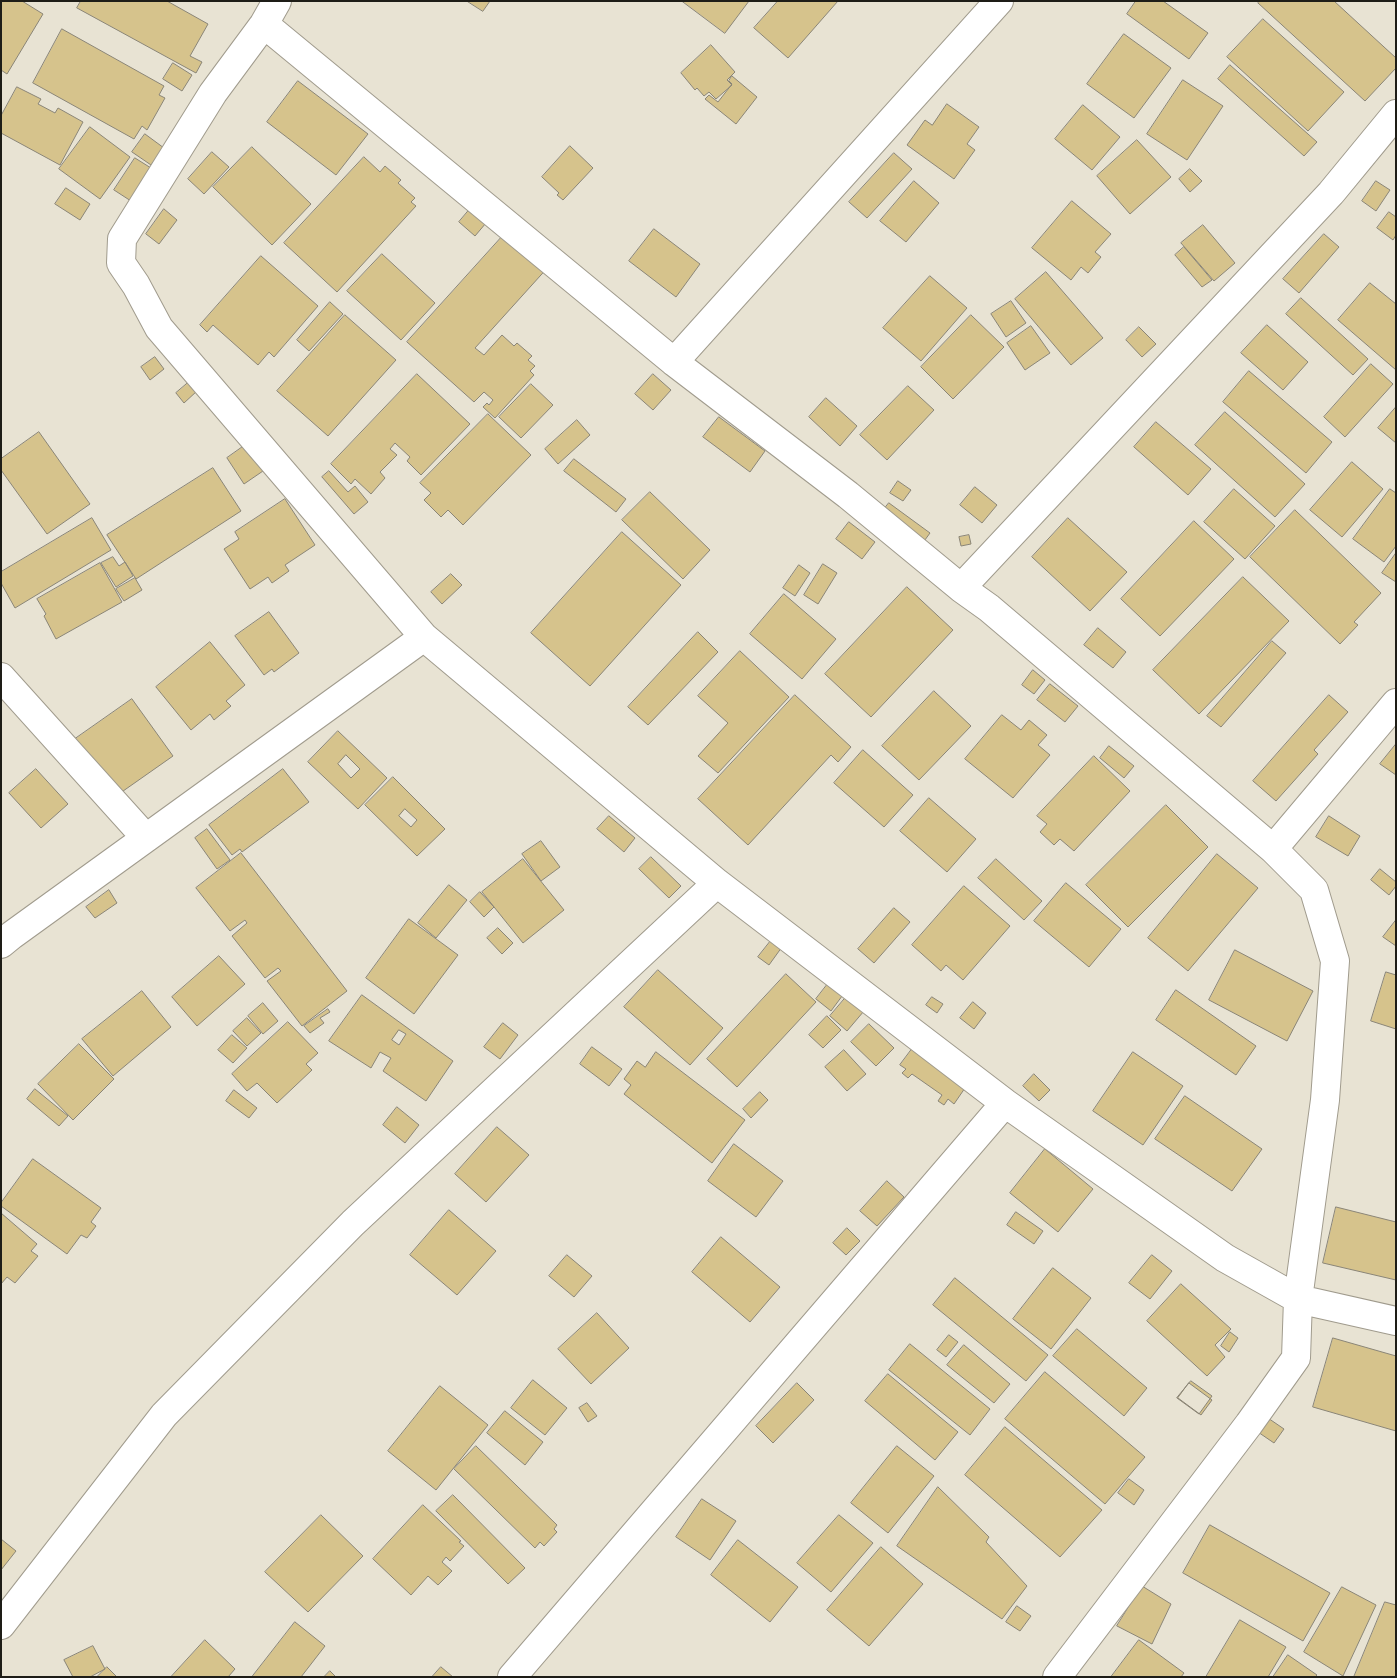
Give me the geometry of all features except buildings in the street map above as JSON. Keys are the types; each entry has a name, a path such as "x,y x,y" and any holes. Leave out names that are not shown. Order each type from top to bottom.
{"street":[{"path":"674,362 999,1"},
{"path":"1057,1677 1249,1424 1296,1358 1298,1300 1324,1100 1334,961 1314,890 1273,849 990,608 961,588 848,495 674,362 271,13 212,93 122,239 121,263 136,285 159,328 424,637 716,883 1005,1103 1225,1258 1298,1300 1396,1321"},
{"path":"961,588 1325,200 1396,114"},
{"path":"1,944 424,637"},
{"path":"1,676 146,838"},
{"path":"1273,849 1396,703"},
{"path":"1,1626 164,1414 353,1223 716,883"},
{"path":"512,1677 1005,1103"}]}
